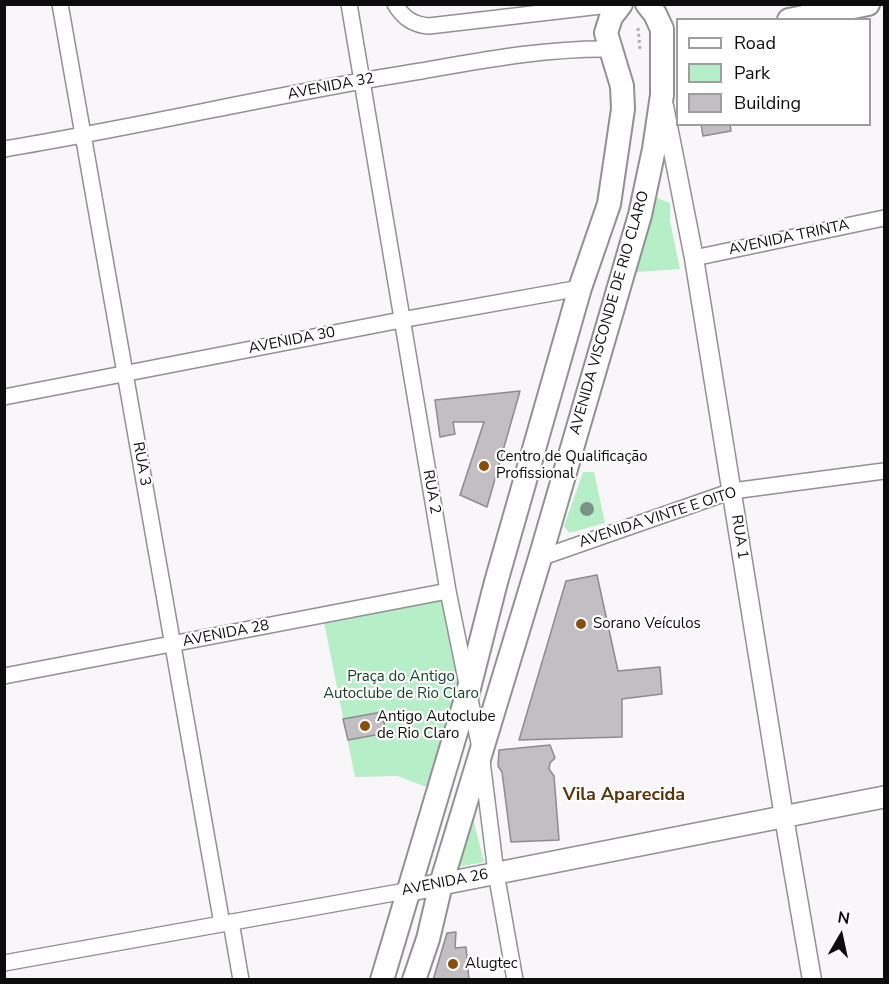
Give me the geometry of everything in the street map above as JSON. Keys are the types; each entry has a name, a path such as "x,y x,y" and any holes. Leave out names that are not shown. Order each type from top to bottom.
{"main road":[{"path":"611,50 606,33 611,16 620,4"},
{"name":"AVENIDA VISCONDE DE RIO CLARO","path":"414,980 428,939 441,884 540,558 640,215 654,149 670,50 655,14 648,4"},
{"path":"799,18 868,4"},
{"name":"AVENIDA VISCONDE DE RIO CLARO","path":"382,980 411,890 468,692 496,582 580,288 609,204 623,109 622,86 611,50"},
{"name":"AVENIDA 26","path":"411,890 885,797"}],"street":[{"name":"RUA 3","path":"60,4 173,644 226,923 241,980"},
{"name":"RUA 2","path":"350,4 448,591 481,753 496,873 515,980"},
{"path":"395,4 408,20 429,26 620,4"},
{"name":"AVENIDA 32","path":"4,149 83,136 362,80 540,51 611,50"},
{"name":"RUA 1","path":"662,95 694,258 783,817 812,980"},
{"name":"AVENIDA TRINTA","path":"694,258 885,218"},
{"name":"AVENIDA 30","path":"4,397 401,320 580,288"},
{"name":"AVENIDA VINTE E OITO","path":"540,558 732,490 885,471"},
{"name":"AVENIDA 28","path":"4,676 448,591"},
{"name":"AVENIDA 26","path":"4,963 411,890"}],"green space":[{"path":"657,198 670,203 670,221 680,269 636,272"},
{"path":"583,472 594,472 605,523 569,533 564,526"},
{"name":"Praça do Antigo Autoclube de Rio Claro","path":"444,593 467,692 438,791 397,776 355,777 323,617"},
{"path":"471,810 484,862 458,867"}],"building":[{"path":"701,126 730,126 731,131 703,136"},
{"name":"Centro de Qualificação Profissional","path":"520,391 487,507 460,495 484,422 453,422 455,434 440,437 435,400"},
{"name":"Sorano Veículos","path":"597,575 618,671 660,667 662,694 622,699 622,737 519,740 566,581"},
{"name":"Antigo Autoclube de Rio Claro","path":"382,712 386,733 348,740 343,719"},
{"path":"550,745 555,758 550,763 549,769 554,776 559,840 511,842 502,772 498,766 499,750"},
{"name":"Alugtec","path":"456,932 455,948 466,947 469,980 433,980 447,933"}],"place":[{"name":"Centro de Qualificação Profissional","path":"484,466"},
{"name":"Sorano Veículos","path":"581,624"},
{"name":"Antigo Autoclube de Rio Claro","path":"365,726"},
{"name":"Alugtec","path":"453,964"}],"district":[{"name":"Vila Aparecida","path":"624,796"}]}
